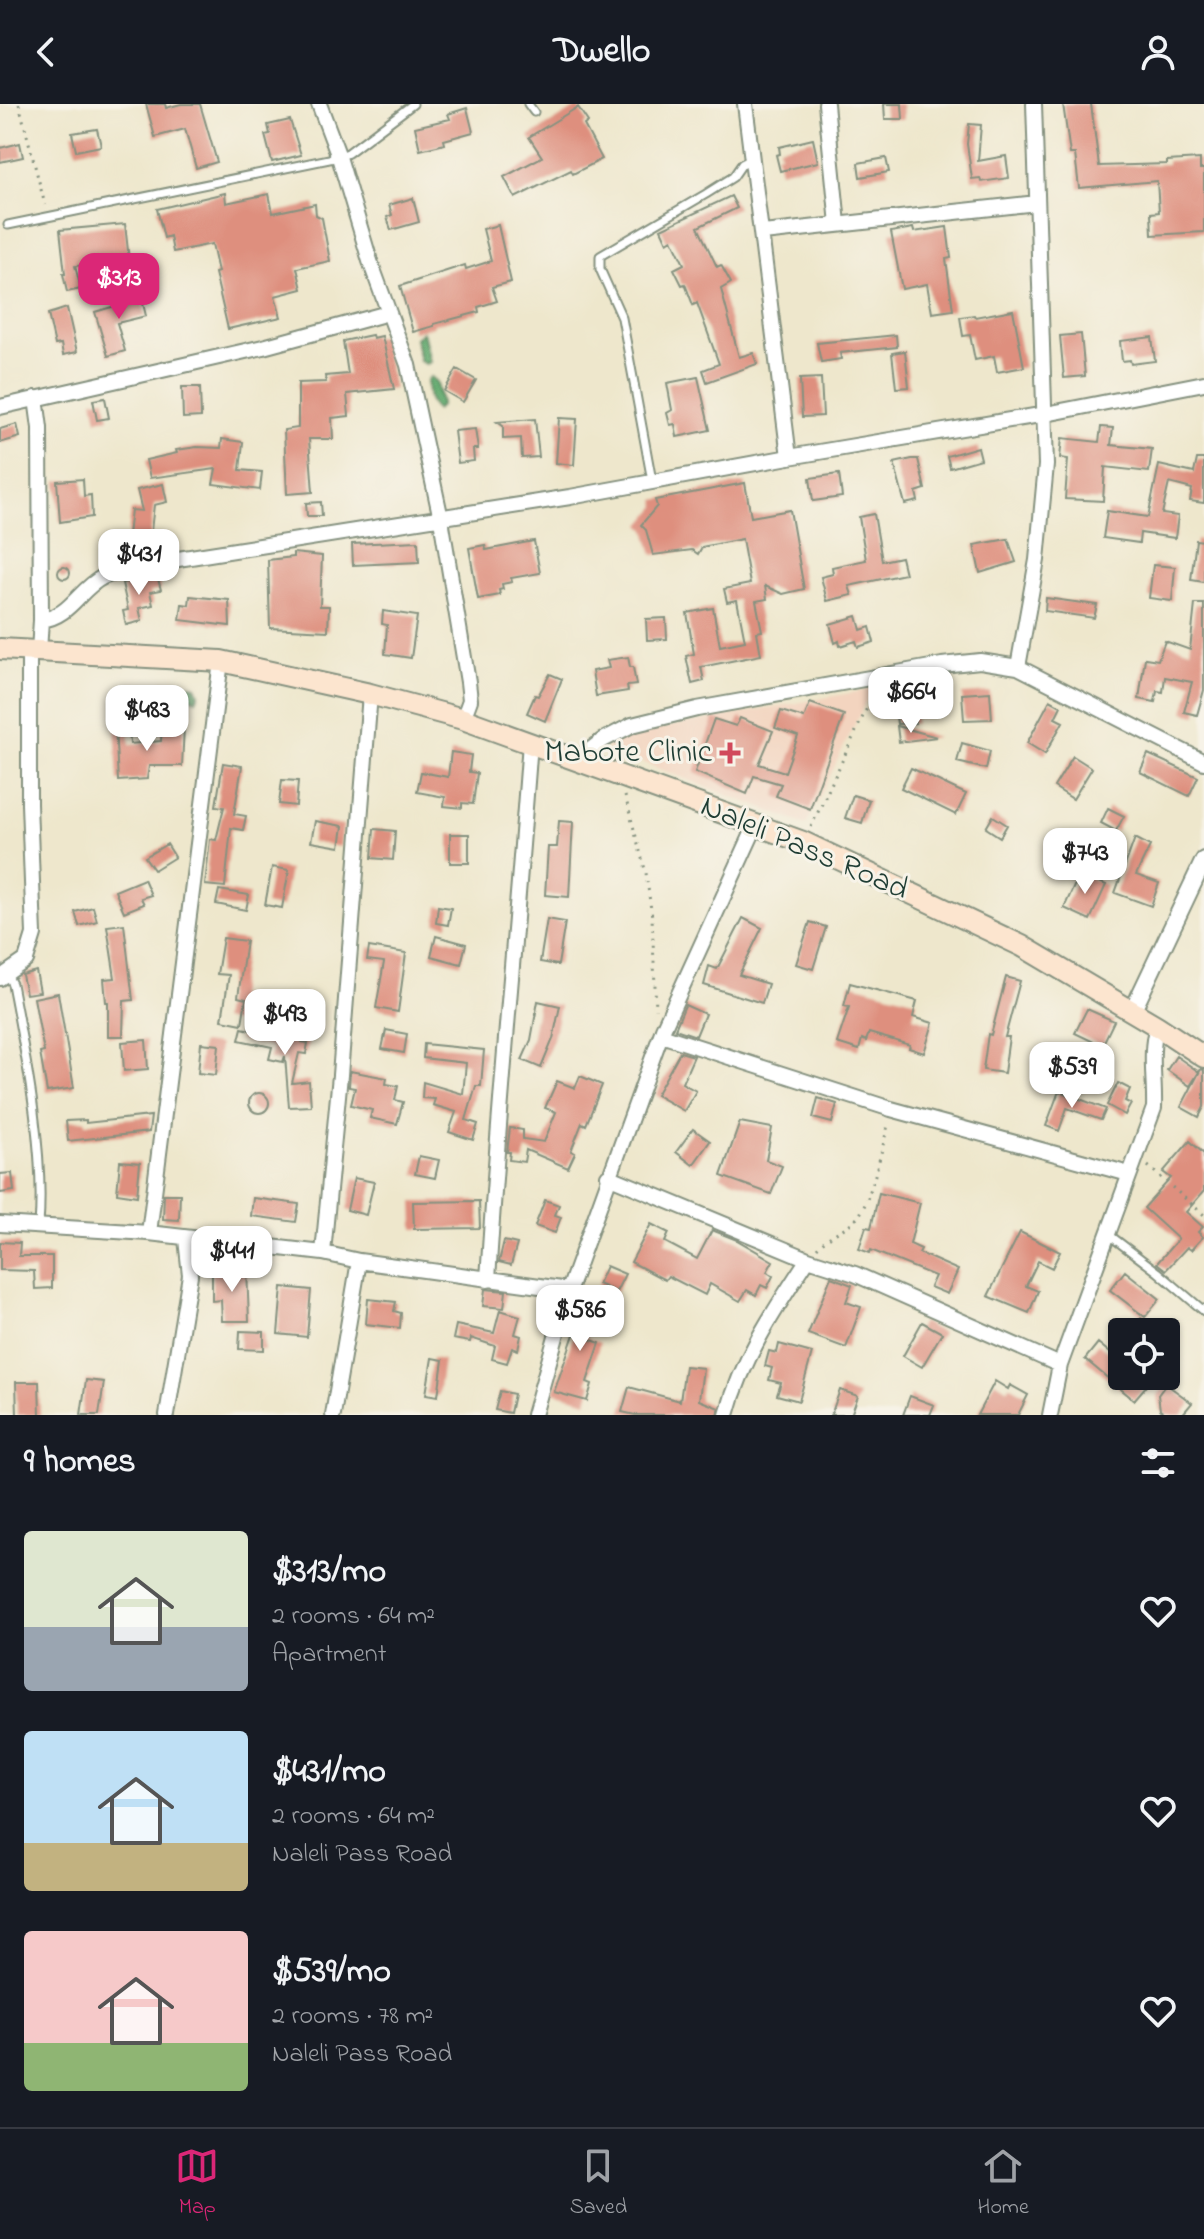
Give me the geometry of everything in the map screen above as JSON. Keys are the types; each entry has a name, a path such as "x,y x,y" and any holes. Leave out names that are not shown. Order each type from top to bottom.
{"main road":[{"name":"Naleli Pass Road","path":"0,649 221,661 370,694 463,719 803,842 1022,946 1204,1057"}],"street":[{"path":"319,104 408,365 441,519 468,682 470,700 463,719"},
{"path":"745,104 789,457"},
{"path":"826,104 838,224"},
{"path":"1018,667 1037,560 1046,465 1034,104"},
{"path":"763,233 1037,203"},
{"path":"0,407 263,347 388,313"},
{"path":"41,620 55,618 101,578 138,567 441,519 1046,414 1204,383"},
{"path":"3,976 26,960 34,934 29,804 34,651 41,620 40,428 36,398"},
{"path":"149,1233 221,661"},
{"path":"577,760 603,740 632,725 697,709 882,675 980,661 1018,667 1204,762"},
{"path":"323,1253 370,694"},
{"path":"488,1280 499,1105 514,966 530,742"},
{"path":"534,1415 569,1290 661,1035 756,825"},
{"path":"1132,1012 1204,860"},
{"path":"1050,1415 1060,1365 1154,1108 1152,1045 1157,1026"},
{"path":"661,1035 891,1109 1129,1174"},
{"path":"608,1176 808,1259 855,1274 1060,1365"},
{"path":"0,1224 149,1233 323,1253 359,1261 569,1290"},
{"path":"167,1415 190,1275 186,1239"},
{"path":"727,1415 734,1388 755,1345 808,1259"},
{"path":"333,1415 359,1261"}],"lane":[{"path":"8,225 339,157 413,104"},
{"path":"528,104 534,112"},
{"path":"652,481 622,318 600,269 600,256 733,177 742,164 750,160"},
{"path":"3,976 12,984 32,1105 41,1201 39,1226"},
{"path":"1107,1233 1204,1311"}],"path":[{"path":"19,104 47,217"},
{"path":"803,842 882,675"},
{"path":"618,773 646,873 652,917 653,997 661,1035"},
{"path":"808,1259 824,1239 858,1216 869,1190 891,1109"},
{"path":"1136,1155 1204,1215"}],"shaded area":[{"name":"Mabote Clinic","path":"872,689 806,825 605,748 630,734"}],"green space":[{"path":"423,332 430,362 426,364 420,361 415,338"},
{"path":"431,377 437,382 441,405 436,410 428,396 427,380"},
{"path":"166,682 196,686 199,693 196,700 189,697 181,704 153,703 150,695 154,687"}],"building":[{"path":"146,104 165,104 166,108 200,104 217,162 196,168 185,129 155,137"},
{"path":"884,104 902,104 903,119 885,119"},
{"path":"1063,104 1091,104 1099,166 1167,164 1167,161 1200,159 1200,169 1204,169 1204,232 1152,235 1151,213 1159,212 1157,181 1079,188 1075,154 1070,154"},
{"path":"578,107 588,122 584,125 602,159 573,174 571,170 515,198 504,177 542,157 529,137"},
{"path":"467,108 473,132 420,150 415,127 450,119 448,114"},
{"path":"290,120 301,155 272,162 265,135 270,134 268,125"},
{"path":"969,124 981,125 978,161 1006,156 1009,178 981,182 980,178 972,179 967,144"},
{"path":"97,129 101,146 76,151 72,133"},
{"path":"813,139 818,162 780,171 776,155 780,154 779,147"},
{"path":"20,143 23,157 0,162 0,148"},
{"path":"886,158 889,172 860,177 858,163"},
{"path":"225,193 226,203 269,194 273,213 315,204 316,215 322,218 330,261 297,268 302,289 275,296 281,317 228,329 215,273 218,272 212,244 173,252 170,236 164,238 157,209"},
{"path":"731,196 737,208 698,227 717,267 721,265 731,283 721,289 739,357 753,353 757,364 707,382 703,370 719,364 697,303 693,305 685,284 682,285 674,269 684,264 672,239 667,242 661,229"},
{"path":"413,198 419,222 391,230 387,217 392,215 389,205"},
{"path":"125,224 129,260 75,266 81,289 67,292 60,230"},
{"path":"498,225 511,282 492,287 497,301 478,307 479,312 413,332 400,286 465,265 466,269 491,261 483,229"},
{"path":"947,227 951,258 946,259 953,310 932,313 927,284 902,289 891,232"},
{"path":"140,291 146,316 117,323 125,351 108,356 95,312 129,302 127,294"},
{"path":"67,308 77,352 63,355 61,344 55,345 48,314"},
{"path":"1013,310 1024,367 997,372 994,356 975,360 970,335 963,336 960,317"},
{"path":"1081,334 1085,376 1064,378 1060,336"},
{"path":"372,335 373,338 382,336 394,389 347,394 349,416 332,418 333,439 309,439 313,492 287,494 284,430 298,428 298,383 326,382 325,376 348,374 343,341"},
{"path":"896,335 897,347 840,353 841,359 821,362 817,343"},
{"path":"1152,337 1155,361 1131,364 1130,360 1122,361 1120,341"},
{"path":"905,351 909,387 896,388 892,353"},
{"path":"457,369 476,380 463,402 444,391"},
{"path":"698,377 710,430 677,437 675,424 670,425 667,413 672,410 667,383"},
{"path":"821,378 823,416 802,417 800,379"},
{"path":"182,387 200,387 201,417 183,418"},
{"path":"105,398 109,418 97,420 93,400"},
{"path":"559,418 577,419 574,465 556,463"},
{"path":"535,419 539,457 522,458 521,438 503,439 503,426 497,422"},
{"path":"17,424 20,437 0,443 0,429"},
{"path":"1101,427 1113,428 1111,445 1152,449 1149,472 1105,467 1103,501 1065,499 1068,459 1060,458 1062,438 1099,442"},
{"path":"475,429 478,449 473,449 474,461 458,463 454,431"},
{"path":"222,439 243,442 240,470 262,472 260,490 213,484 216,469 150,478 146,460 177,453 176,450 221,448"},
{"path":"978,447 981,459 950,468 947,456"},
{"path":"918,459 925,489 916,492 918,501 905,504 894,463"},
{"path":"1197,459 1204,459 1204,503 1190,501 1192,489 1169,483 1162,514 1178,516 1175,538 1140,533 1139,543 1103,538 1107,511 1148,517 1159,465 1194,473"},
{"path":"839,474 842,497 813,501 810,478"},
{"path":"83,479 84,496 91,495 92,517 60,522 57,481"},
{"path":"745,483 751,517 790,510 804,589 783,594 765,586 767,599 756,601 762,631 757,632 761,655 701,667 704,681 692,684 686,656 694,654 687,613 713,608 720,646 745,641 737,600 727,602 724,589 750,584 742,539 702,547 698,554 692,550 653,555 646,530 641,525 657,506 655,500"},
{"path":"163,484 167,502 154,505 150,539 128,535 131,510 142,511 137,490"},
{"path":"321,502 322,516 307,516 306,503"},
{"path":"874,514 882,561 901,557 905,574 849,586 852,595 827,601 821,577 833,574 832,567 866,560 859,517"},
{"path":"1008,539 1016,562 980,573 974,545"},
{"path":"1196,540 1204,541 1204,582 1191,580"},
{"path":"418,541 419,562 353,565 352,544"},
{"path":"534,541 540,573 511,578 512,582 502,584 500,595 478,599 469,548 485,545 486,550"},
{"path":"293,553 322,556 320,606 329,606 328,631 270,628 268,560 293,557"},
{"path":"1153,565 1175,567 1172,601 1149,598"},
{"path":"59,568 69,568 69,578 59,578"},
{"path":"157,575 161,590 150,592 153,605 139,608 142,621 126,625 123,611 128,610 122,583"},
{"path":"190,596 229,600 230,626 180,620 182,604 189,605"},
{"path":"1046,598 1097,605 1094,618 1045,611"},
{"path":"1195,604 1204,604 1204,690 1197,715 1184,712 1192,682 1165,677 1163,692 1157,691 1155,702 1139,699 1145,658 1158,660 1165,641 1190,650"},
{"path":"383,611 417,616 411,658 385,654 387,625 382,624"},
{"path":"857,616 861,630 870,627 874,642 858,647 856,641 840,646 839,641 835,643 830,624"},
{"path":"666,618 667,639 647,640 646,619"},
{"path":"628,657 636,685 627,686 628,691 596,696 592,671 609,668 607,660"},
{"path":"550,674 562,679 545,721 527,713"},
{"path":"911,691 915,723 897,724 893,694"},
{"path":"990,692 992,719 964,720 962,694"},
{"path":"1050,700 1061,706 1055,718 1063,722 1045,754 1027,743"},
{"path":"810,703 844,715 810,809 776,796 781,784 754,776 747,794 695,772 714,719 736,726 740,718 773,731 759,764 785,772 798,736 775,728 781,711 804,718"},
{"path":"129,724 130,744 161,741 162,726 184,727 182,766 149,766 147,779 118,781 115,725"},
{"path":"897,726 937,737 899,742"},
{"path":"962,743 990,751 986,769 957,762"},
{"path":"451,752 471,755 469,772 477,773 473,804 462,803 462,808 444,806 445,797 417,792 421,772 448,777"},
{"path":"1148,754 1198,777 1189,796 1140,772"},
{"path":"1073,756 1092,768 1073,799 1054,787"},
{"path":"223,763 242,766 234,814 246,816 243,830 231,828 225,887 205,885 210,839 216,840 224,807 216,806"},
{"path":"911,768 966,794 956,815 901,788"},
{"path":"282,780 298,781 296,806 279,804"},
{"path":"853,795 869,800 862,823 845,818"},
{"path":"1108,808 1124,816 1116,831 1101,823"},
{"path":"993,816 1007,825 1000,837 986,828"},
{"path":"315,821 343,826 340,847 311,842"},
{"path":"559,821 573,822 569,897 545,895 548,847 557,847"},
{"path":"374,829 395,831 393,860 372,858"},
{"path":"450,834 469,834 469,863 450,863"},
{"path":"1135,838 1150,846 1136,875 1159,883 1151,906 1115,893"},
{"path":"167,844 175,857 154,870 145,857"},
{"path":"272,867 289,870 282,908 265,905"},
{"path":"1080,873 1106,885 1090,920 1064,908"},
{"path":"144,879 151,895 141,898 144,904 124,912 115,891"},
{"path":"219,890 249,895 246,910 216,904"},
{"path":"438,906 451,908 448,925 436,923"},
{"path":"93,907 97,921 79,926 75,912"},
{"path":"743,918 762,928 739,975 768,984 762,1003 704,985 709,966 717,969"},
{"path":"547,919 565,922 558,965 540,962"},
{"path":"810,922 826,927 813,969 796,964"},
{"path":"124,924 133,1000 124,1001 123,1036 108,1036 104,979 115,978 107,926"},
{"path":"436,936 466,944 461,964 431,956"},
{"path":"223,938 246,941 238,997 246,999 242,1024 222,1020 229,975 217,974"},
{"path":"369,947 406,953 398,1012 376,1008 384,962 367,960"},
{"path":"36,971 40,992 26,994 22,975"},
{"path":"1006,977 1020,981 1005,1037 1009,1037 1004,1073 983,1070 988,1034 991,1035"},
{"path":"850,983 917,1001 913,1017 933,1023 924,1053 909,1048 910,1045 869,1033 866,1041 862,1039 859,1050 837,1043 849,1007 844,1006"},
{"path":"58,993 74,1088 47,1092 40,1053 44,1052 34,998"},
{"path":"538,1001 560,1006 553,1039 541,1068 522,1060 531,1040"},
{"path":"685,1005 705,1014 696,1036 675,1029"},
{"path":"1087,1009 1114,1021 1102,1046 1075,1033"},
{"path":"280,1017 293,1020 289,1035 308,1043 306,1054 299,1053 292,1083 309,1081 311,1106 289,1107 285,1056 283,1062 269,1059 272,1047 239,1040 242,1028 275,1036"},
{"path":"386,1030 407,1034 404,1053 382,1049"},
{"path":"146,1040 148,1069 124,1071 122,1042"},
{"path":"201,1043 219,1045 216,1075 198,1073"},
{"path":"424,1044 484,1050 481,1086 476,1086 466,1120 478,1124 473,1140 449,1132 456,1112 433,1105 435,1099 422,1098 423,1082 463,1094 466,1063 423,1058"},
{"path":"680,1052 694,1056 682,1083 696,1091 684,1111 656,1095"},
{"path":"1176,1056 1199,1072 1190,1086 1167,1070"},
{"path":"1201,1069 1204,1070 1204,1107 1199,1117 1181,1107"},
{"path":"350,1071 387,1078 386,1084 398,1086 395,1100 403,1102 397,1124 370,1118 372,1110 351,1105 355,1088 349,1087"},
{"path":"580,1076 602,1085 586,1125 582,1123 568,1168 526,1150 524,1162 509,1160 510,1128 523,1130 523,1139 544,1142 556,1112 545,1108 557,1081 575,1088"},
{"path":"1118,1083 1130,1089 1125,1101 1131,1104 1125,1115 1107,1105"},
{"path":"1059,1091 1106,1109 1101,1120 1067,1108 1059,1131 1046,1126"},
{"path":"259,1093 266,1096 269,1103 266,1110 259,1113 252,1110 249,1103 252,1096"},
{"path":"818,1098 837,1104 832,1123 813,1118"},
{"path":"151,1116 149,1132 68,1141 66,1121 86,1120 86,1123"},
{"path":"740,1122 772,1128 766,1160 782,1166 771,1194 721,1176"},
{"path":"693,1129 710,1141 693,1165 676,1152"},
{"path":"1190,1141 1204,1154 1204,1191 1186,1212 1203,1227 1198,1232 1203,1237 1191,1250 1187,1247 1166,1270 1157,1263 1178,1239 1144,1208 1171,1178 1163,1172"},
{"path":"419,1156 439,1160 435,1178 415,1174"},
{"path":"120,1161 140,1163 137,1196 117,1193"},
{"path":"12,1173 14,1191 0,1193 0,1174"},
{"path":"354,1178 374,1182 366,1215 347,1210"},
{"path":"879,1193 920,1203 910,1244 921,1249 919,1253 958,1270 947,1294 930,1287 935,1276 871,1250 870,1253 859,1249 866,1227 871,1228"},
{"path":"164,1194 180,1194 179,1220 163,1219"},
{"path":"253,1198 299,1204 296,1222 251,1216"},
{"path":"545,1200 559,1205 555,1215 561,1217 555,1233 535,1226"},
{"path":"479,1201 480,1228 414,1229 413,1202"},
{"path":"651,1224 669,1233 665,1242 697,1259 712,1230 737,1240 773,1261 767,1272 773,1276 767,1288 761,1285 756,1295 747,1290 740,1301 710,1284 705,1295 668,1276 665,1280 631,1262"},
{"path":"1020,1232 1060,1252 1052,1268 1038,1261 1026,1286 1038,1291 1029,1313 988,1296"},
{"path":"504,1241 517,1244 511,1265 499,1262"},
{"path":"0,1242 20,1243 19,1256 52,1256 52,1288 35,1289 34,1271 0,1270"},
{"path":"606,1266 625,1274 616,1292 598,1284"},
{"path":"247,1269 249,1321 222,1321 221,1300 212,1301 212,1270"},
{"path":"1125,1271 1160,1299 1145,1317 1110,1290"},
{"path":"831,1277 852,1285 846,1302 861,1307 846,1348 808,1334"},
{"path":"282,1287 311,1290 307,1337 278,1334"},
{"path":"485,1289 506,1291 504,1308 483,1306"},
{"path":"579,1295 601,1300 586,1338 600,1343 587,1382 592,1384 587,1401 554,1392 580,1317 573,1314"},
{"path":"368,1299 396,1302 394,1311 401,1313 400,1328 366,1324"},
{"path":"500,1310 520,1316 515,1334 521,1336 518,1350 512,1348 507,1363 492,1359 495,1346 471,1338 470,1342 453,1339 456,1325 494,1333"},
{"path":"922,1322 942,1333 922,1367 903,1356"},
{"path":"240,1331 264,1332 264,1350 239,1349"},
{"path":"1098,1343 1108,1351 1108,1378 1085,1359"},
{"path":"779,1344 812,1353 799,1401 777,1395 781,1383 769,1380 772,1368 765,1366 769,1351 777,1353"},
{"path":"432,1358 443,1360 438,1396 426,1394"},
{"path":"685,1366 703,1368 699,1400 719,1408 717,1415 635,1415 622,1412 629,1387 680,1401"},
{"path":"86,1380 104,1382 99,1415 81,1415"},
{"path":"995,1381 1028,1395 1018,1415 977,1415"},
{"path":"16,1382 39,1382 40,1415 17,1415"},
{"path":"840,1390 858,1396 851,1415 831,1415"},
{"path":"1122,1390 1143,1390 1134,1400"},
{"path":"1162,1390 1174,1390 1192,1403 1182,1415 1167,1415 1160,1410 1158,1395"},
{"path":"500,1391 514,1394 510,1413 495,1410"},
{"path":"910,1396 934,1405 930,1415 903,1415"}],"place":[{"name":"Mabote Clinic","path":"730,753"}]}
